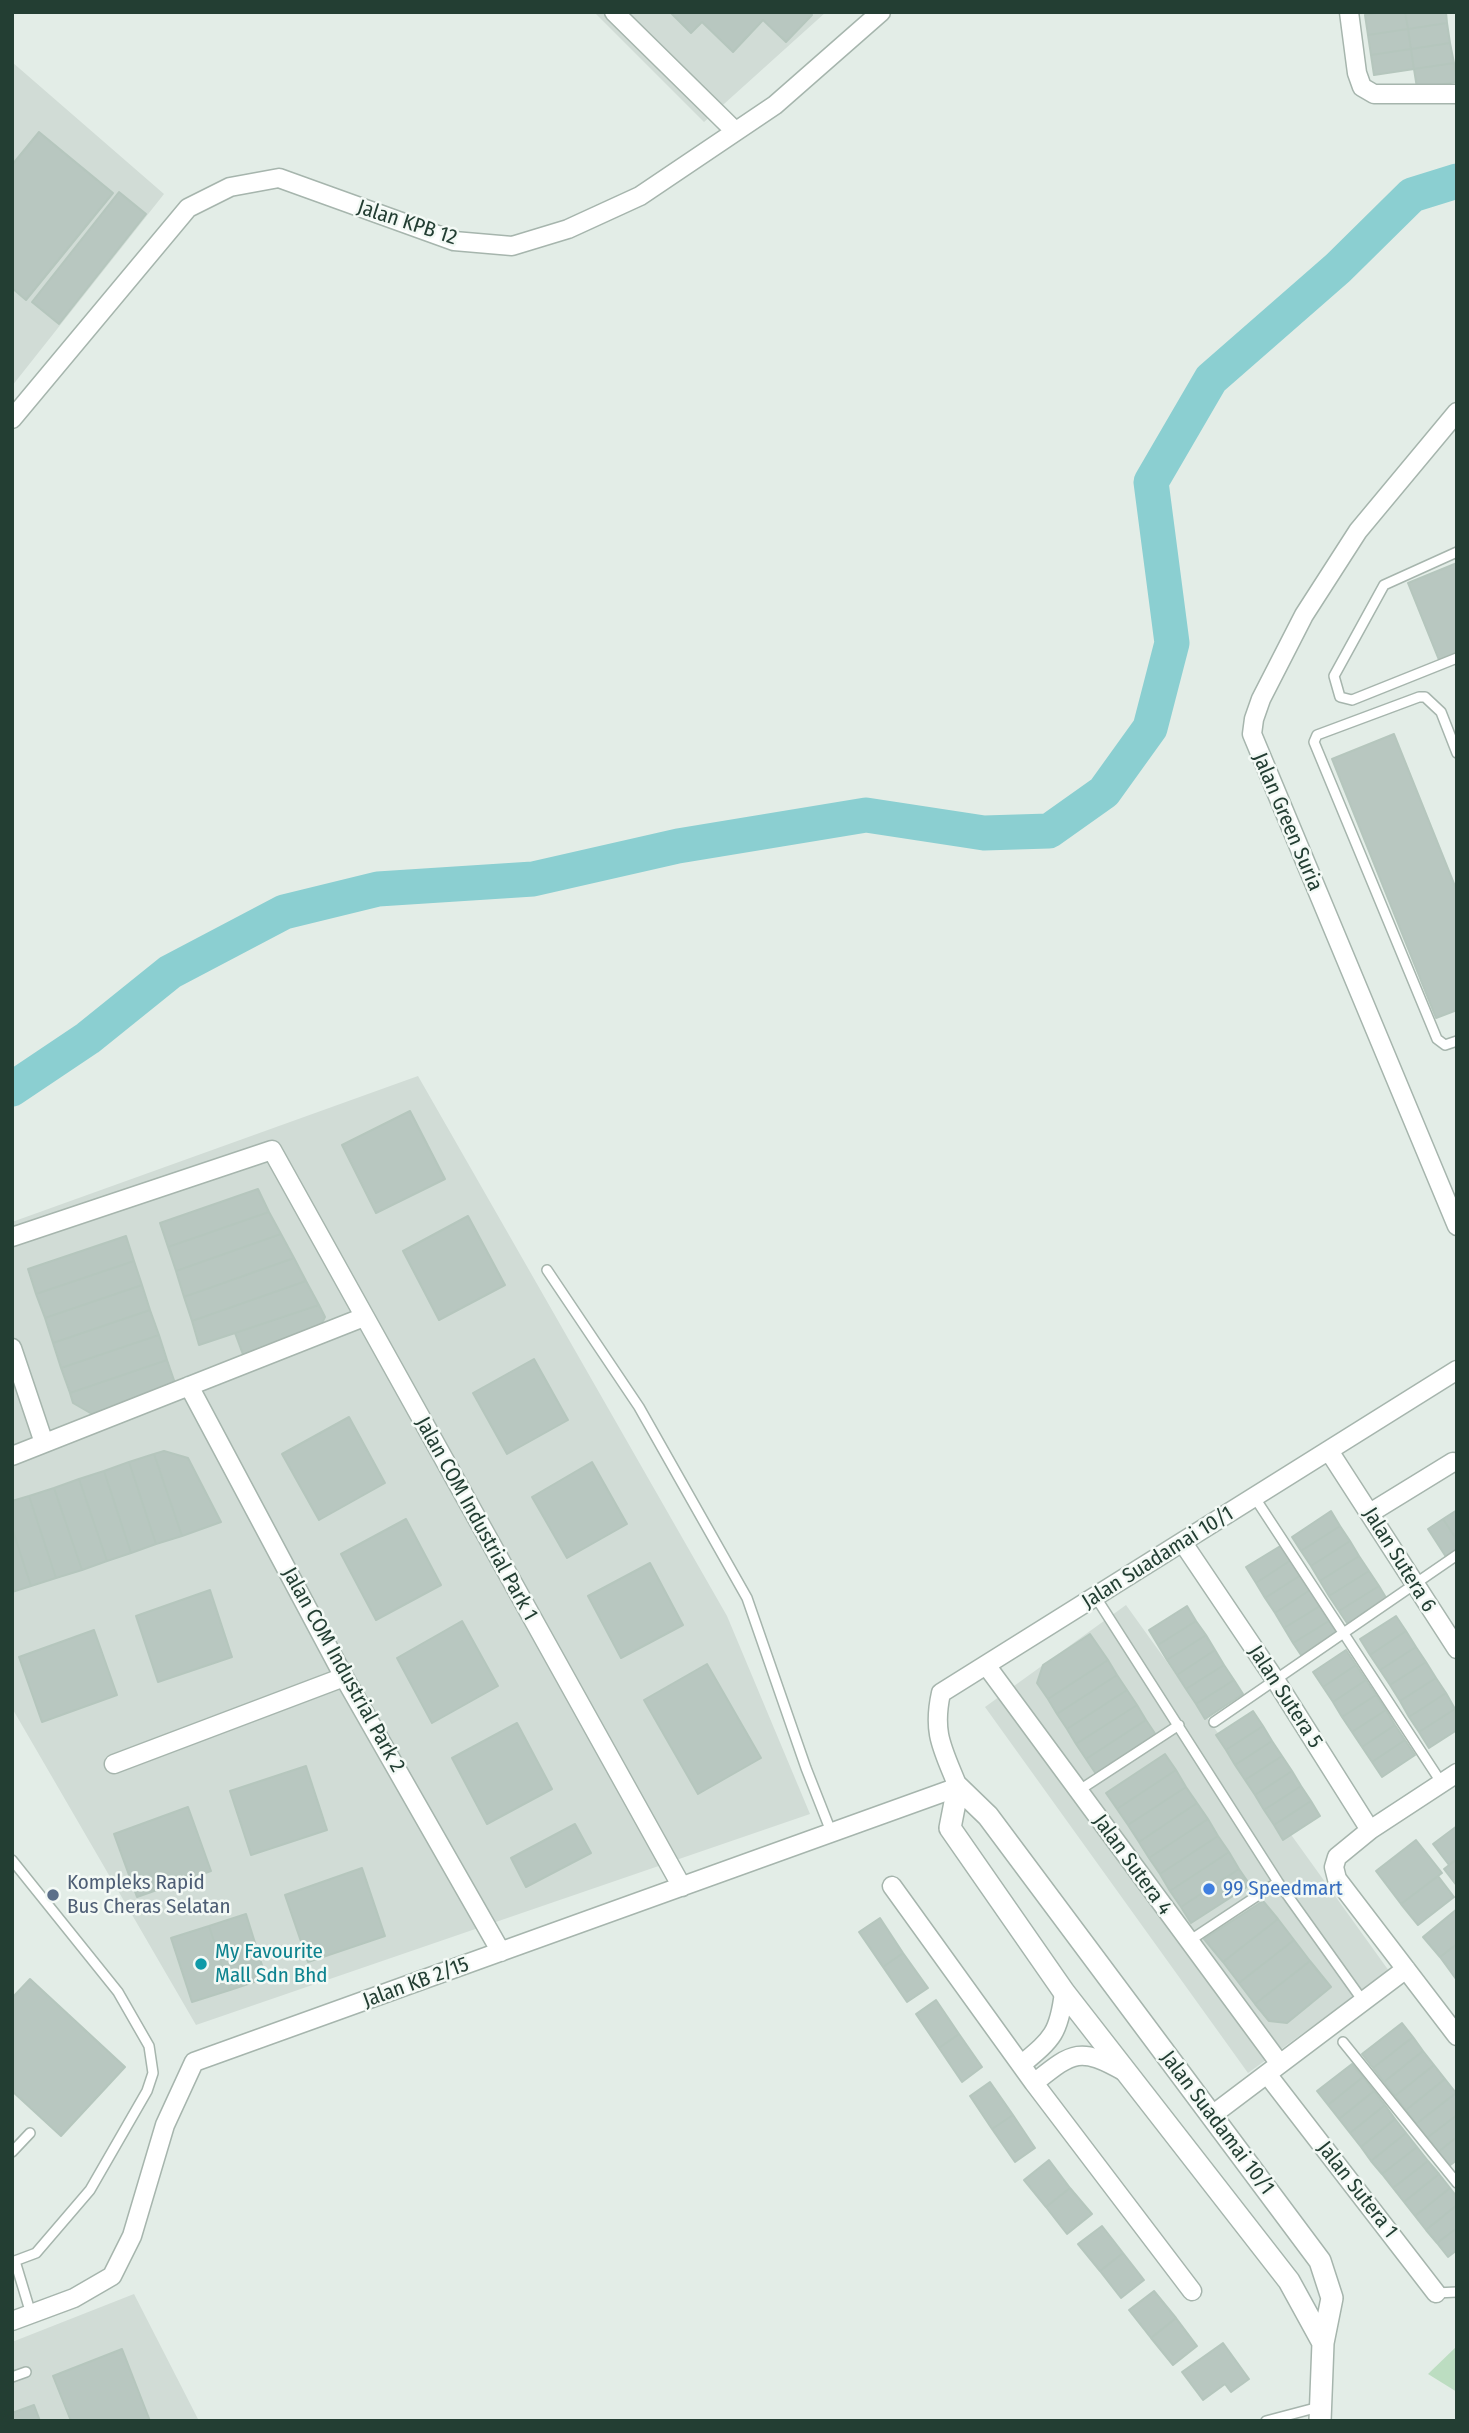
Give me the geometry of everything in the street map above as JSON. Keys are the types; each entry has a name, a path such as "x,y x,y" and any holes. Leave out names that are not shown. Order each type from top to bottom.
{"street":[{"path":"614,12 735,131"},
{"name":"Jalan KPB 12","path":"12,419 188,208 230,187 279,178 454,241 512,246 568,229 640,196 775,105 881,12"},
{"path":"1349,12 1357,73 1362,87 1374,94 1457,94"},
{"name":"Jalan Green Suria","path":"1457,412 1358,531 1304,615 1261,699 1252,734 1457,1226"},
{"name":"Jalan COM Industrial Park 1","path":"12,1237 272,1150 682,1888"},
{"path":"12,1456 364,1317"},
{"path":"12,1348 44,1443"},
{"name":"Jalan Suadamai 10/1","path":"1320,2414 1323,2343 1332,2298 1320,2261 988,1816 958,1787 937,1732 937,1712 942,1693 1457,1370"},
{"name":"Jalan COM Industrial Park 2","path":"189,1385 344,1677 501,1952"},
{"name":"Jalan Sutera 6","path":"1329,1451 1457,1649"},
{"path":"1370,1513 1455,1463"},
{"name":"Jalan Sutera 5","path":"1183,1543 1276,1681 1370,1830"},
{"name":"Jalan Sutera 4","path":"986,1665 1188,1941 1275,2075"},
{"path":"114,1764 344,1677"},
{"path":"1449,1777 1370,1830 1337,1857 1334,1867 1337,1879 1457,2036"},
{"name":"Jalan KB 2/15","path":"12,2321 74,2298 112,2276 132,2236 164,2125 194,2062 958,1787"},
{"name":"Jalan Suadamai 10/1","path":"958,1787 950,1828 1063,1992 1289,2281 1323,2343"},
{"path":"892,1886 1021,2066 1192,2291"},
{"path":"1211,2116 1275,2075 1363,2001 1406,1969"},
{"path":"1021,2066 1048,2043 1056,2029 1061,2017 1063,1992"},
{"path":"1034,2083 1061,2062 1076,2056 1099,2057 1125,2072"},
{"name":"Jalan Sutera 1","path":"1275,2075 1436,2293"}],"lane":[{"path":"1457,552 1384,584 1334,676 1340,697 1352,701 1457,658"},
{"path":"1457,753 1441,712 1425,697 1317,736 1314,742 1437,1039 1446,1045 1457,1041"},
{"path":"547,1270 639,1407 747,1598 832,1834"},
{"path":"1255,1498 1344,1633 1449,1777"},
{"path":"1214,1723 1457,1555"},
{"path":"1096,1596 1278,1882 1363,2001"},
{"path":"1078,1791 1179,1725"},
{"path":"12,1860 118,1992 149,2046 153,2073 147,2091 90,2189 36,2253 14,2262 31,2314"},
{"path":"1188,1941 1278,1882"},
{"path":"1343,2042 1457,2183"},
{"path":"12,2152 30,2133"},
{"path":"1436,2293 1457,2292"},
{"path":"12,2377 26,2372"},
{"path":"1266,2421 1320,2414"}],"shaded area":[{"path":"594,12 826,12 704,122"},
{"path":"12,62 164,194 12,386"},
{"path":"418,1076 727,1616 810,1814 196,2025 12,1708 12,1222"},
{"path":"1126,1605 1389,1971 1248,2073 985,1707"},
{"path":"134,2294 199,2421 12,2421 12,2342"}],"green space":[{"path":"1457,2346 1457,2392 1428,2374"}],"building":[{"path":"670,12 809,12 812,15 786,42 763,20 733,52 702,22 691,33"},
{"path":"1405,12 1408,29 1368,35 1365,15"},
{"path":"1405,12 1446,12 1447,23 1408,29"},
{"path":"1447,23 1450,43 1411,49 1408,29"},
{"path":"1408,29 1411,49 1371,55 1368,35"},
{"path":"1450,43 1454,63 1414,69 1411,49"},
{"path":"1411,49 1414,69 1374,75 1371,55"},
{"path":"1454,63 1457,82 1417,88 1414,69"},
{"path":"39,132 113,193 26,300 12,288 12,165"},
{"path":"119,192 146,214 59,324 32,302"},
{"path":"1457,563 1457,652 1439,660 1408,583"},
{"path":"1394,734 1457,891 1457,1010 1436,1018 1332,759"},
{"path":"410,1111 445,1179 376,1213 342,1145"},
{"path":"258,1189 269,1212 168,1247 160,1223"},
{"path":"269,1212 281,1234 176,1271 168,1247"},
{"path":"468,1216 505,1285 439,1320 403,1251"},
{"path":"281,1234 294,1258 184,1297 176,1271"},
{"path":"126,1236 134,1261 36,1294 28,1269"},
{"path":"294,1258 306,1281 192,1321 184,1297"},
{"path":"134,1261 142,1285 45,1318 36,1294"},
{"path":"306,1281 319,1305 199,1345 192,1321"},
{"path":"142,1285 150,1310 53,1343 45,1318"},
{"path":"319,1305 325,1317 317,1333 245,1360 235,1333"},
{"path":"150,1310 159,1335 61,1368 53,1343"},
{"path":"159,1335 167,1360 70,1393 61,1368"},
{"path":"534,1359 568,1420 507,1454 473,1393"},
{"path":"167,1360 176,1386 92,1414 73,1403 70,1393"},
{"path":"349,1417 385,1483 319,1520 282,1454"},
{"path":"164,1451 188,1458 221,1522 182,1536 154,1454"},
{"path":"154,1454 182,1536 156,1544 129,1462"},
{"path":"129,1462 156,1544 131,1553 104,1471"},
{"path":"592,1462 627,1524 567,1558 532,1497"},
{"path":"104,1471 131,1553 107,1561 79,1479"},
{"path":"79,1479 107,1561 82,1570 54,1488"},
{"path":"54,1488 82,1570 56,1578 29,1496"},
{"path":"29,1496 56,1578 31,1586 12,1528 12,1501"},
{"path":"1457,1510 1457,1540 1443,1519"},
{"path":"1331,1511 1340,1526 1301,1551 1292,1537"},
{"path":"406,1519 441,1585 376,1620 341,1554"},
{"path":"1443,1519 1457,1540 1457,1555 1448,1560 1428,1529"},
{"path":"1340,1526 1350,1541 1311,1566 1301,1551"},
{"path":"12,1528 31,1586 12,1592"},
{"path":"1350,1541 1359,1556 1320,1581 1311,1566"},
{"path":"1282,1545 1291,1560 1256,1583 1246,1567"},
{"path":"1359,1556 1369,1571 1329,1596 1320,1581"},
{"path":"1291,1560 1301,1575 1265,1598 1256,1583"},
{"path":"650,1563 683,1625 621,1658 588,1596"},
{"path":"1369,1571 1379,1586 1339,1611 1329,1596"},
{"path":"1301,1575 1310,1590 1275,1613 1265,1598"},
{"path":"1379,1586 1388,1601 1349,1626 1339,1611"},
{"path":"210,1590 232,1657 158,1682 136,1616"},
{"path":"1310,1590 1320,1606 1284,1628 1275,1613"},
{"path":"1187,1606 1196,1621 1158,1645 1149,1630"},
{"path":"1320,1606 1329,1621 1293,1643 1284,1628"},
{"path":"1396,1616 1406,1631 1370,1655 1360,1639"},
{"path":"462,1621 498,1686 432,1723 397,1658"},
{"path":"1196,1621 1206,1635 1167,1660 1158,1645"},
{"path":"1329,1621 1339,1636 1303,1658 1293,1643"},
{"path":"94,1630 117,1695 42,1722 19,1657"},
{"path":"1406,1631 1416,1647 1380,1670 1370,1655"},
{"path":"1090,1634 1108,1660 1048,1699 1037,1683 1043,1665"},
{"path":"1206,1635 1215,1650 1177,1675 1167,1660"},
{"path":"1416,1647 1426,1662 1390,1685 1380,1670"},
{"path":"1215,1650 1224,1665 1186,1689 1177,1675"},
{"path":"1346,1650 1356,1665 1323,1687 1313,1672"},
{"path":"1108,1660 1117,1675 1057,1714 1048,1699"},
{"path":"1426,1662 1436,1678 1400,1701 1390,1685"},
{"path":"707,1664 761,1758 698,1794 644,1700"},
{"path":"1224,1665 1234,1680 1196,1704 1186,1689"},
{"path":"1356,1665 1366,1680 1333,1702 1323,1687"},
{"path":"1117,1675 1127,1690 1067,1729 1057,1714"},
{"path":"1436,1678 1446,1693 1409,1717 1400,1701"},
{"path":"1234,1680 1243,1694 1205,1719 1196,1704"},
{"path":"1366,1680 1376,1695 1342,1717 1333,1702"},
{"path":"1127,1690 1137,1705 1076,1744 1067,1729"},
{"path":"1446,1693 1455,1709 1419,1732 1409,1717"},
{"path":"1376,1695 1386,1710 1352,1732 1342,1717"},
{"path":"1137,1705 1146,1720 1086,1759 1076,1744"},
{"path":"1455,1709 1457,1730 1429,1748 1419,1732"},
{"path":"1386,1710 1395,1725 1362,1747 1352,1732"},
{"path":"1253,1711 1263,1726 1226,1750 1216,1735"},
{"path":"1146,1720 1156,1735 1096,1774 1086,1759"},
{"path":"517,1723 552,1789 487,1824 452,1758"},
{"path":"1395,1725 1405,1740 1372,1762 1362,1747"},
{"path":"1263,1726 1272,1741 1235,1765 1226,1750"},
{"path":"1405,1740 1415,1755 1382,1777 1372,1762"},
{"path":"1272,1741 1282,1756 1245,1780 1235,1765"},
{"path":"1165,1754 1176,1770 1117,1809 1106,1793"},
{"path":"1282,1756 1292,1771 1255,1795 1245,1780"},
{"path":"306,1766 327,1830 251,1855 230,1791"},
{"path":"1176,1770 1186,1787 1128,1825 1117,1809"},
{"path":"1292,1771 1301,1786 1264,1810 1255,1795"},
{"path":"1301,1786 1311,1801 1274,1825 1264,1810"},
{"path":"1186,1787 1197,1803 1139,1842 1128,1825"},
{"path":"1311,1801 1320,1816 1283,1840 1274,1825"},
{"path":"1197,1803 1208,1819 1149,1858 1139,1842"},
{"path":"188,1807 211,1871 137,1897 114,1834"},
{"path":"1208,1819 1218,1836 1160,1874 1149,1858"},
{"path":"575,1824 591,1853 526,1887 511,1858"},
{"path":"1457,1826 1457,1859 1449,1865 1433,1844"},
{"path":"1218,1836 1229,1852 1170,1891 1160,1874"},
{"path":"1416,1840 1442,1873 1401,1904 1376,1871"},
{"path":"1229,1852 1239,1869 1181,1907 1170,1891"},
{"path":"1457,1859 1457,1886 1444,1869"},
{"path":"362,1868 385,1936 308,1962 285,1895"},
{"path":"1239,1869 1250,1885 1191,1923 1181,1907"},
{"path":"1438,1876 1454,1897 1418,1925 1401,1904"},
{"path":"1263,1901 1278,1919 1223,1962 1204,1939"},
{"path":"1457,1909 1457,1944 1440,1957 1423,1937"},
{"path":"246,1914 266,1978 230,1990 209,1926"},
{"path":"880,1918 903,1953 883,1967 859,1932"},
{"path":"1278,1919 1294,1940 1239,1983 1223,1962"},
{"name":"My Favourite Mall Sdn Bhd","path":"209,1926 230,1990 192,2002 171,1938"},
{"path":"1294,1940 1310,1961 1255,2004 1239,1983"},
{"path":"1457,1944 1457,1978 1456,1979 1440,1957"},
{"path":"903,1953 928,1988 907,2002 883,1967"},
{"path":"1310,1961 1331,1987 1287,2023 1269,2021 1255,2004"},
{"path":"30,1979 125,2067 61,2136 12,2091 12,1998"},
{"path":"936,2000 959,2034 939,2048 916,2014"},
{"path":"1402,2023 1413,2037 1373,2068 1362,2054"},
{"path":"959,2034 982,2067 962,2082 939,2048"},
{"path":"1413,2037 1423,2051 1384,2082 1373,2068"},
{"path":"1423,2051 1434,2065 1395,2096 1384,2082"},
{"path":"1352,2064 1363,2077 1328,2105 1317,2091"},
{"path":"1434,2065 1445,2079 1406,2110 1395,2096"},
{"path":"1363,2077 1374,2091 1339,2119 1328,2105"},
{"path":"1445,2079 1456,2093 1416,2124 1406,2110"},
{"path":"990,2082 1013,2115 992,2129 970,2096"},
{"path":"1374,2091 1385,2105 1350,2133 1339,2119"},
{"path":"1456,2093 1457,2115 1427,2138 1416,2124"},
{"path":"1385,2105 1395,2119 1361,2147 1350,2133"},
{"path":"1013,2115 1035,2148 1015,2162 992,2129"},
{"path":"1457,2115 1457,2137 1438,2152 1427,2138"},
{"path":"1395,2119 1406,2133 1371,2161 1361,2147"},
{"path":"1406,2133 1417,2147 1382,2174 1371,2161"},
{"path":"1457,2137 1457,2160 1449,2166 1438,2152"},
{"path":"1417,2147 1428,2161 1393,2188 1382,2174"},
{"path":"1049,2160 1070,2188 1046,2207 1024,2180"},
{"path":"1428,2161 1439,2174 1404,2202 1393,2188"},
{"path":"1439,2174 1450,2188 1415,2216 1404,2202"},
{"path":"1070,2188 1092,2214 1067,2234 1046,2207"},
{"path":"1450,2188 1457,2197 1457,2205 1426,2230 1415,2216"},
{"path":"1457,2205 1457,2228 1437,2243 1426,2230"},
{"path":"1102,2226 1123,2253 1100,2271 1078,2244"},
{"path":"1457,2228 1457,2250 1448,2257 1437,2243"},
{"path":"1123,2253 1144,2280 1121,2298 1100,2271"},
{"path":"1154,2291 1176,2318 1151,2338 1129,2310"},
{"path":"1176,2318 1197,2346 1173,2365 1151,2338"},
{"path":"1223,2343 1249,2379 1231,2392 1225,2384 1203,2400 1182,2372"},
{"path":"122,2349 150,2421 71,2421 53,2376"},
{"path":"34,2405 40,2421 12,2421 12,2413"}],"waterway":[{"path":"12,1089 88,1038 170,972 284,912 378,889 533,879 678,846 866,815 984,833 1049,831 1104,792 1150,728 1172,643 1151,482 1211,379 1338,268 1412,195 1457,181"}],"place":[{"name":"99 Speedmart","path":"1209,1889"},
{"name":"Kompleks Rapid Bus Cheras Selatan","path":"53,1895"},
{"name":"My Favourite Mall Sdn Bhd","path":"201,1964"}]}
